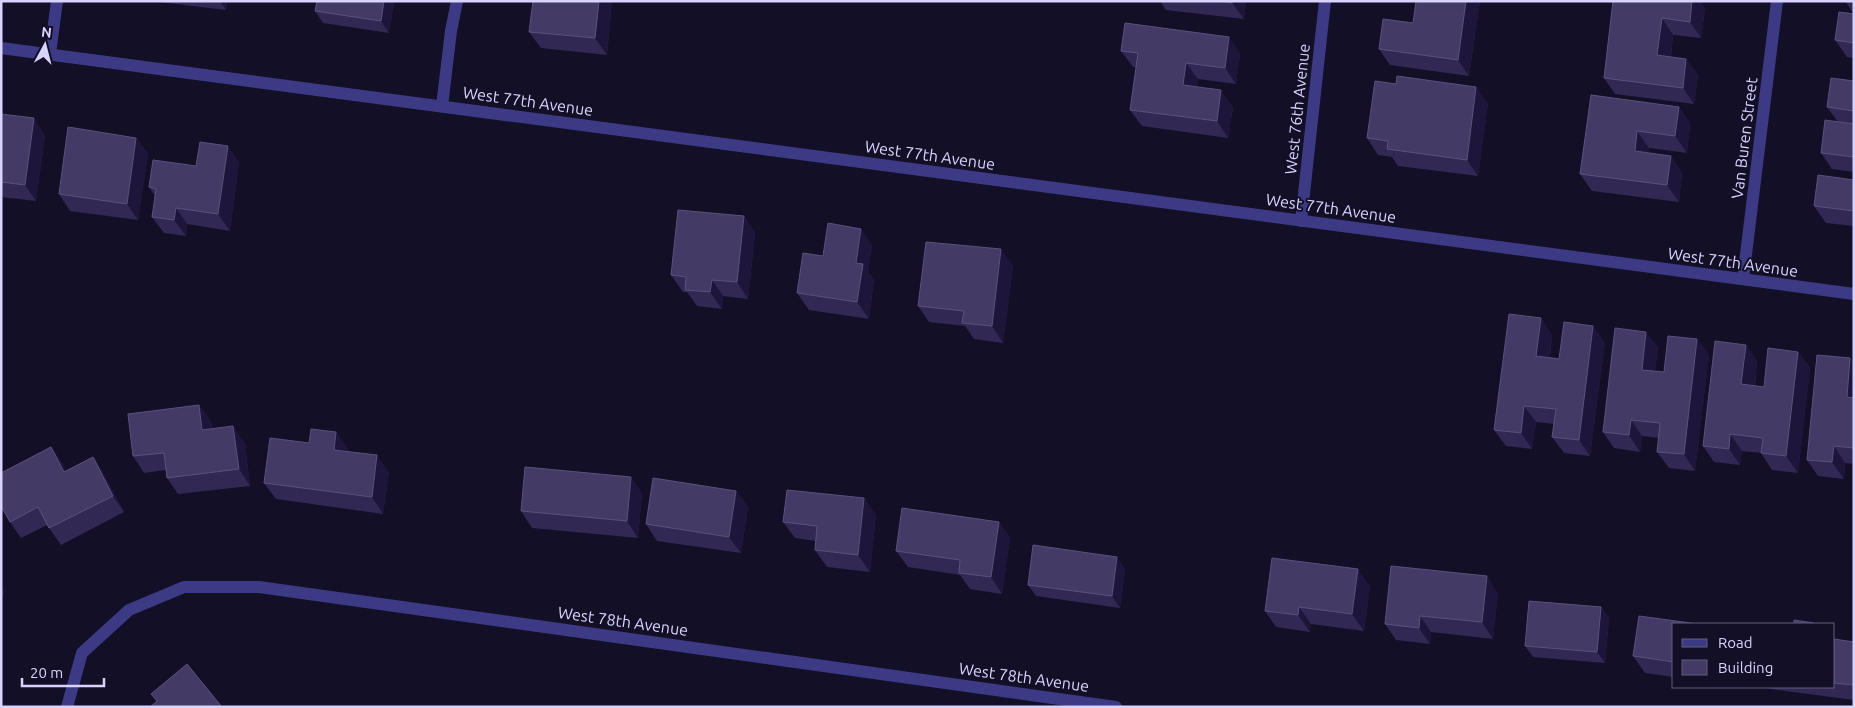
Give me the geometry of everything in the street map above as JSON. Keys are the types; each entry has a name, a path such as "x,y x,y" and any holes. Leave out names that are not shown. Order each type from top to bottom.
{"street":[{"path":"50,54 57,1"},
{"path":"442,106 451,32 457,1"},
{"name":"West 76th Avenue","path":"1301,220 1325,1"},
{"name":"Van Buren Street","path":"1743,280 1777,1"},
{"name":"West 77th Avenue","path":"1,48 1854,294"},
{"name":"West 78th Avenue","path":"67,707 82,653 128,610 184,587 259,587 1116,707"}],"building":[{"path":"317,1 384,1 381,21 315,11"},
{"path":"533,1 599,1 595,38 529,32"},
{"path":"1416,1 1466,1 1458,60 1379,49 1383,19 1413,23"},
{"path":"1613,1 1692,1 1690,22 1662,18 1657,55 1686,59 1683,88 1604,78"},
{"path":"1839,12 1854,14 1854,43 1835,40"},
{"path":"1125,23 1229,37 1225,68 1186,63 1183,85 1221,90 1217,121 1130,110 1138,53 1121,51"},
{"path":"1397,76 1476,87 1467,160 1387,149 1388,141 1367,138 1375,81 1396,84"},
{"path":"1831,78 1854,81 1854,111 1827,107"},
{"path":"1591,95 1679,107 1675,136 1637,131 1635,151 1671,156 1667,185 1580,174"},
{"path":"1,114 34,118 25,185 1,182"},
{"path":"1825,120 1854,124 1854,157 1821,153"},
{"path":"68,127 136,138 127,204 59,194"},
{"path":"200,142 228,146 218,214 176,208 174,220 152,217 156,189 149,187 153,160 196,166"},
{"path":"1818,175 1854,180 1854,211 1814,206"},
{"path":"678,210 744,216 737,282 712,280 710,292 685,290 686,277 671,275"},
{"path":"828,223 861,229 856,263 863,264 857,302 797,293 803,253 823,256"},
{"path":"926,242 1001,249 992,326 962,323 964,311 918,306"},
{"path":"1509,314 1541,318 1536,356 1559,359 1564,322 1593,326 1579,440 1552,437 1556,409 1524,406 1521,433 1494,430"},
{"path":"1615,328 1646,332 1642,370 1664,372 1668,336 1697,339 1684,454 1657,452 1660,423 1631,420 1629,435 1603,432"},
{"path":"1715,341 1746,345 1741,384 1764,387 1768,348 1798,352 1786,456 1761,453 1763,438 1730,434 1729,449 1703,446"},
{"path":"1817,355 1850,358 1847,397 1854,398 1854,448 1834,446 1832,462 1807,460"},
{"path":"199,405 202,430 233,426 239,469 167,478 164,453 133,456 128,414"},
{"path":"311,429 336,432 334,450 377,455 372,497 264,483 270,438 309,443"},
{"path":"51,447 64,472 93,457 113,496 49,528 38,507 10,522 1,506 1,473"},
{"path":"525,467 631,477 627,521 521,511"},
{"path":"653,478 736,491 729,537 646,524"},
{"path":"787,490 864,498 858,555 815,550 817,526 783,522"},
{"path":"902,508 999,522 991,577 959,573 960,560 896,551"},
{"path":"1033,545 1117,557 1112,596 1028,585"},
{"path":"1272,558 1358,569 1352,614 1299,607 1298,615 1265,611"},
{"path":"1391,566 1487,576 1482,622 1420,616 1419,628 1385,624"},
{"path":"1529,601 1601,607 1597,652 1525,646"},
{"path":"1639,616 1691,623 1672,623 1672,662 1633,656"},
{"path":"1794,620 1814,623 1794,623"},
{"path":"1835,639 1854,642 1854,685 1835,683"},
{"path":"187,664 222,707 150,707 157,701 151,694"}]}
